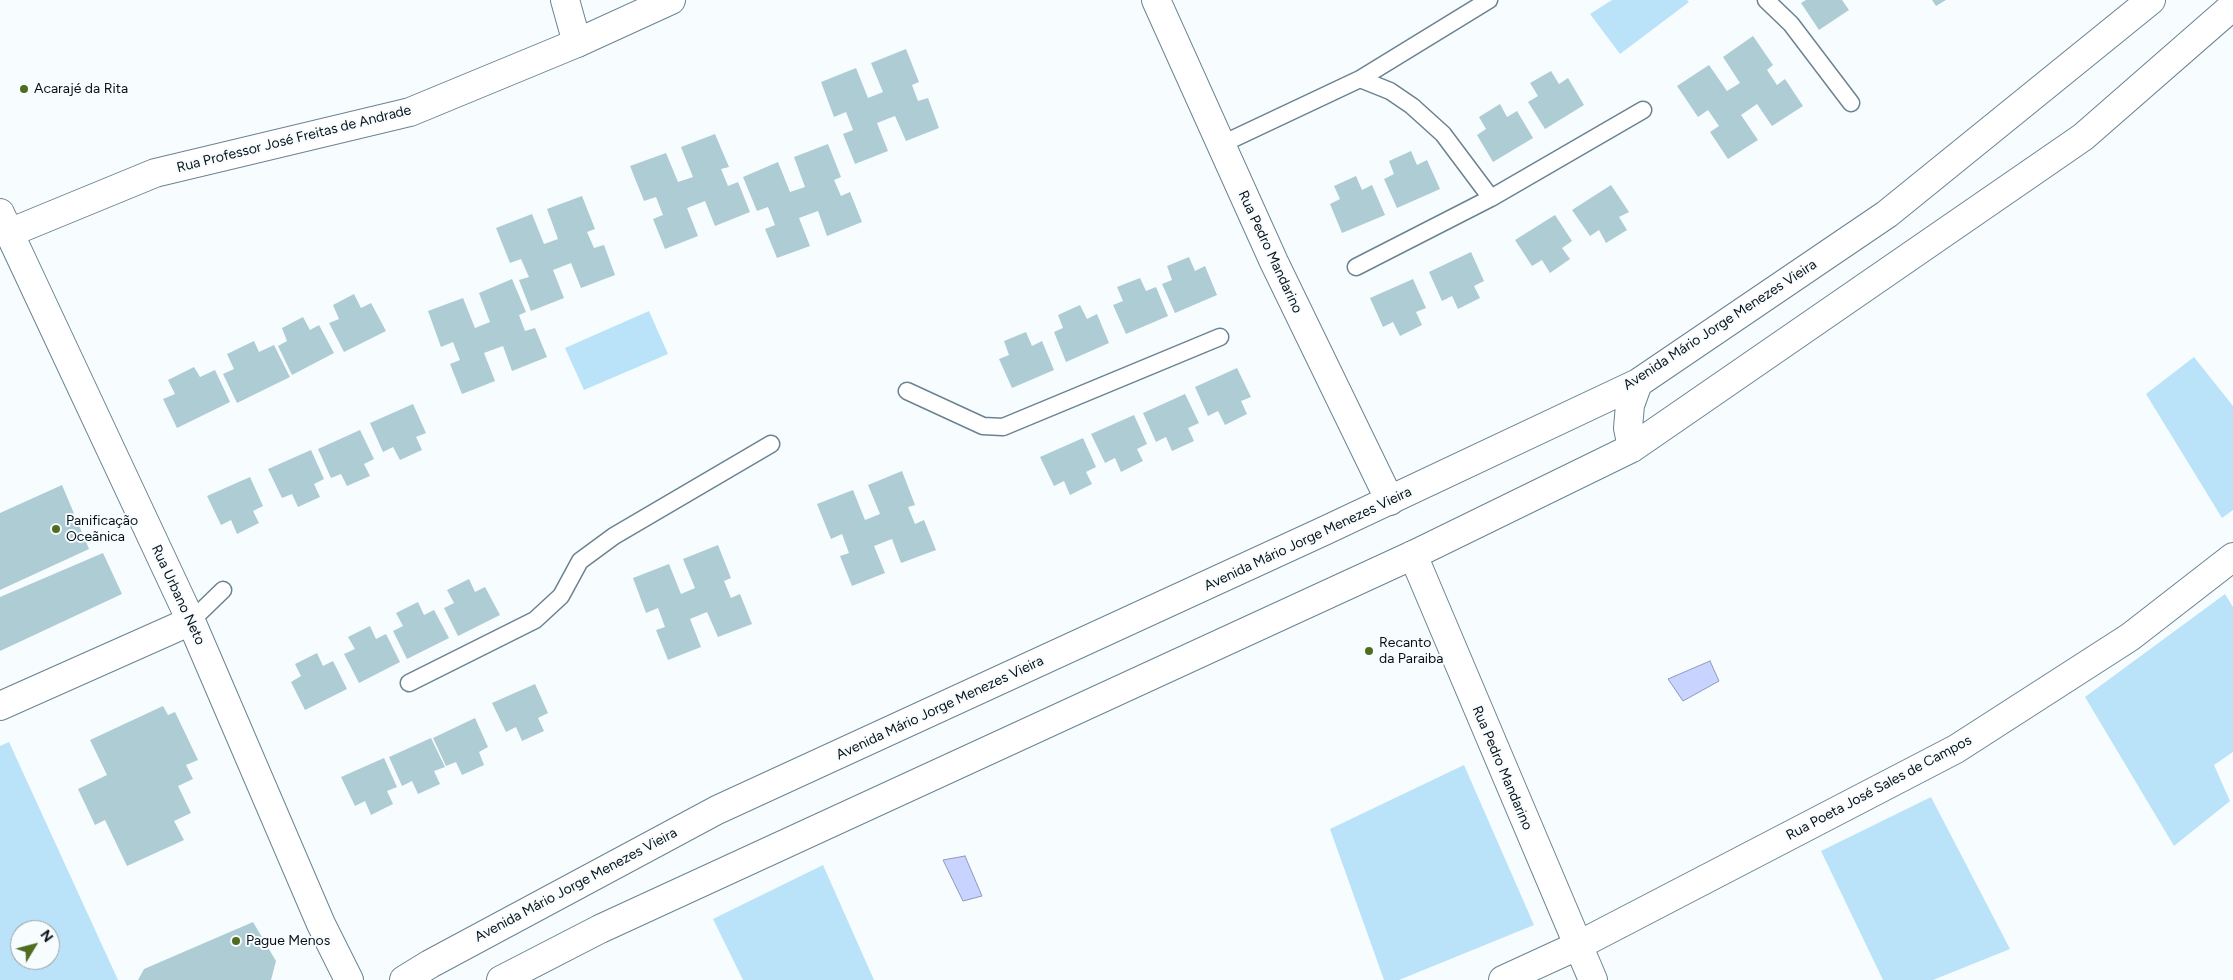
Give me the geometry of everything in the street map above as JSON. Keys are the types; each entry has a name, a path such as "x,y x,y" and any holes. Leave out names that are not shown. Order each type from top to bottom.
{"main road":[{"path":"565,0 578,43"},
{"name":"Rua Professor José Freitas de Andrade","path":"3,228 155,173 410,112 578,43 671,0"},
{"name":"Rua Pedro Mandarino","path":"1156,0 1274,262 1390,501"},
{"name":"Avenida Mário Jorge Menezes Vieira","path":"404,980 430,964 717,810 1390,501 1638,383 1887,214 2151,0"},
{"path":"501,980 600,929 1413,555 1632,448 2084,137 2233,6"},
{"name":"Rua Urbano Neto","path":"3,228 191,621 321,924 349,980"},
{"path":"1632,448 1628,428 1630,405 1638,383"},
{"name":"Rua Pedro Mandarino","path":"1413,555 1592,980"},
{"name":"Rua Poeta José Sales de Campos","path":"1503,980 1577,946 1956,749 2130,637 2233,557"},
{"path":"0,706 191,621"}],"lane":[{"path":"1220,145 1360,79 1489,0"},
{"path":"1766,0 1791,24 1851,103"},
{"path":"1360,79 1390,91 1412,106 1443,134 1491,198"},
{"path":"1356,267 1491,198 1643,110"},
{"path":"907,391 984,426 1003,427 1220,337"},
{"path":"410,683 535,620 561,596 580,560 614,536 771,444"},
{"path":"191,621 222,590"}],"shaded area":[{"path":"1612,0 1687,0 1689,2 1620,54 1590,14"},
{"path":"649,311 668,354 584,390 565,348"},
{"path":"2194,357 2233,406 2233,510 2222,518 2146,394"},
{"path":"2225,594 2233,607 2233,752 2214,765 2230,801 2174,846 2085,697"},
{"path":"1710,661 1719,681 1683,701 1668,679"},
{"path":"9,742 118,980 0,980 0,746"},
{"path":"1464,765 1534,925 1399,980 1384,980 1330,829"},
{"path":"1931,797 2010,949 1933,980 1883,980 1821,851"},
{"path":"965,856 982,896 963,901 943,860"},
{"path":"823,865 874,980 743,980 713,919"}],"building":[{"path":"1806,0 1842,0 1849,10 1819,30 1801,3"},
{"path":"1932,0 1946,0 1936,6"},
{"path":"1753,36 1773,65 1767,70 1777,85 1785,79 1803,106 1772,126 1757,104 1741,115 1758,140 1728,159 1710,132 1719,126 1708,110 1698,117 1677,86 1709,65 1727,91 1740,83 1723,57"},
{"path":"906,49 919,82 912,85 918,101 928,98 939,128 906,141 895,116 877,123 888,151 855,164 843,134 853,130 846,112 834,117 821,82 856,68 868,98 883,92 871,63"},
{"path":"1551,71 1559,84 1568,78 1584,105 1545,129 1528,102 1538,96 1530,83"},
{"path":"1500,104 1507,117 1517,111 1533,138 1493,162 1477,135 1486,129 1479,117"},
{"path":"715,134 729,167 721,169 728,186 738,182 750,212 715,226 705,201 687,208 698,236 665,249 653,219 663,215 656,197 644,201 630,166 666,153 678,182 693,177 681,147"},
{"path":"828,144 841,177 834,180 841,196 850,192 862,222 827,236 818,211 799,218 810,246 777,258 765,229 775,225 768,207 757,211 743,177 778,162 790,192 805,187 794,157"},
{"path":"1411,151 1417,165 1427,160 1440,189 1397,208 1384,179 1394,174 1389,161"},
{"path":"1356,176 1362,190 1372,185 1385,215 1342,233 1330,204 1340,199 1334,186"},
{"path":"1611,185 1629,212 1619,217 1627,230 1606,243 1599,230 1590,236 1572,210"},
{"path":"582,196 595,229 587,232 594,248 604,245 615,275 581,288 571,263 553,270 564,298 531,311 519,280 529,277 521,259 510,263 496,228 532,214 544,244 558,239 547,209"},
{"path":"1555,215 1572,241 1562,248 1570,259 1550,273 1542,260 1532,266 1515,240"},
{"path":"1471,252 1484,281 1474,286 1480,298 1458,309 1452,296 1442,301 1429,272"},
{"path":"1189,257 1195,271 1205,266 1217,295 1175,313 1162,284 1172,280 1167,266"},
{"path":"1140,278 1146,291 1156,287 1168,316 1126,334 1113,305 1123,301 1117,287"},
{"path":"512,279 526,312 519,315 525,331 535,328 547,357 512,371 503,346 484,353 495,381 462,394 450,364 460,360 453,342 441,347 428,311 463,298 475,328 490,322 479,293"},
{"path":"1413,279 1426,308 1416,312 1422,325 1400,336 1393,322 1383,327 1370,298"},
{"path":"354,294 361,308 371,303 386,331 344,352 329,323 339,319 333,305"},
{"path":"1080,305 1087,319 1097,314 1109,343 1066,362 1054,332 1063,328 1058,315"},
{"path":"303,317 310,330 319,325 334,353 292,375 278,346 287,341 282,328"},
{"path":"1026,332 1032,346 1042,341 1054,370 1012,388 999,359 1009,355 1004,341"},
{"path":"254,341 259,352 274,345 290,377 237,403 223,374 234,369 227,354"},
{"path":"194,367 200,377 215,370 230,402 177,428 163,399 175,394 168,380"},
{"path":"1237,368 1251,397 1241,401 1247,414 1225,425 1218,411 1208,416 1195,387"},
{"path":"1185,394 1199,423 1188,428 1194,441 1172,451 1166,437 1156,442 1143,413"},
{"path":"413,404 426,433 416,437 422,450 400,460 393,447 383,452 370,423"},
{"path":"1134,415 1147,444 1137,449 1143,461 1121,472 1115,458 1105,463 1091,434"},
{"path":"360,430 374,459 364,464 370,476 347,486 341,474 331,478 318,449"},
{"path":"1083,438 1096,467 1086,472 1092,484 1070,495 1064,481 1054,486 1040,457"},
{"path":"311,450 324,479 314,484 320,497 298,507 292,494 282,498 268,469"},
{"path":"902,471 915,505 908,507 915,524 924,520 936,550 901,563 892,539 874,546 885,573 852,586 840,556 849,553 842,534 831,539 817,504 853,490 865,520 880,514 868,485"},
{"path":"250,477 263,506 253,511 259,523 237,534 231,520 221,525 207,496"},
{"path":"62,485 89,549 0,590 0,513"},
{"path":"718,545 731,578 724,581 731,598 740,594 752,624 718,637 707,612 690,619 701,647 668,660 656,630 665,627 658,608 646,613 633,578 669,564 681,594 695,588 683,559"},
{"path":"103,553 122,594 0,651 0,597"},
{"path":"469,579 475,592 485,587 500,615 458,636 444,608 454,603 447,590"},
{"path":"418,602 424,615 434,610 449,638 407,659 393,631 403,626 396,613"},
{"path":"370,626 376,639 386,634 400,662 359,683 344,654 355,649 348,637"},
{"path":"317,653 323,666 333,661 347,689 305,710 291,682 301,676 295,664"},
{"path":"535,684 548,713 538,718 544,731 522,741 516,727 506,732 492,703"},
{"path":"163,706 168,715 175,712 198,760 186,765 193,779 178,786 191,813 174,821 184,840 127,866 105,820 95,825 78,789 107,775 90,740"},
{"path":"475,718 488,747 479,752 484,765 462,775 456,762 446,766 433,738"},
{"path":"431,738 445,767 434,771 440,784 418,794 412,781 402,786 389,757"},
{"path":"384,758 397,787 387,791 393,804 371,815 365,801 355,806 341,777"},
{"name":"Pague Menos","path":"253,922 276,961 271,980 138,980 144,969"}],"place":[{"name":"Acarajé da Rita","path":"24,89"},
{"name":"Panificação Oceãnica","path":"56,529"},
{"name":"Recanto da Paraiba","path":"1369,651"},
{"name":"Pague Menos","path":"236,941"}]}
